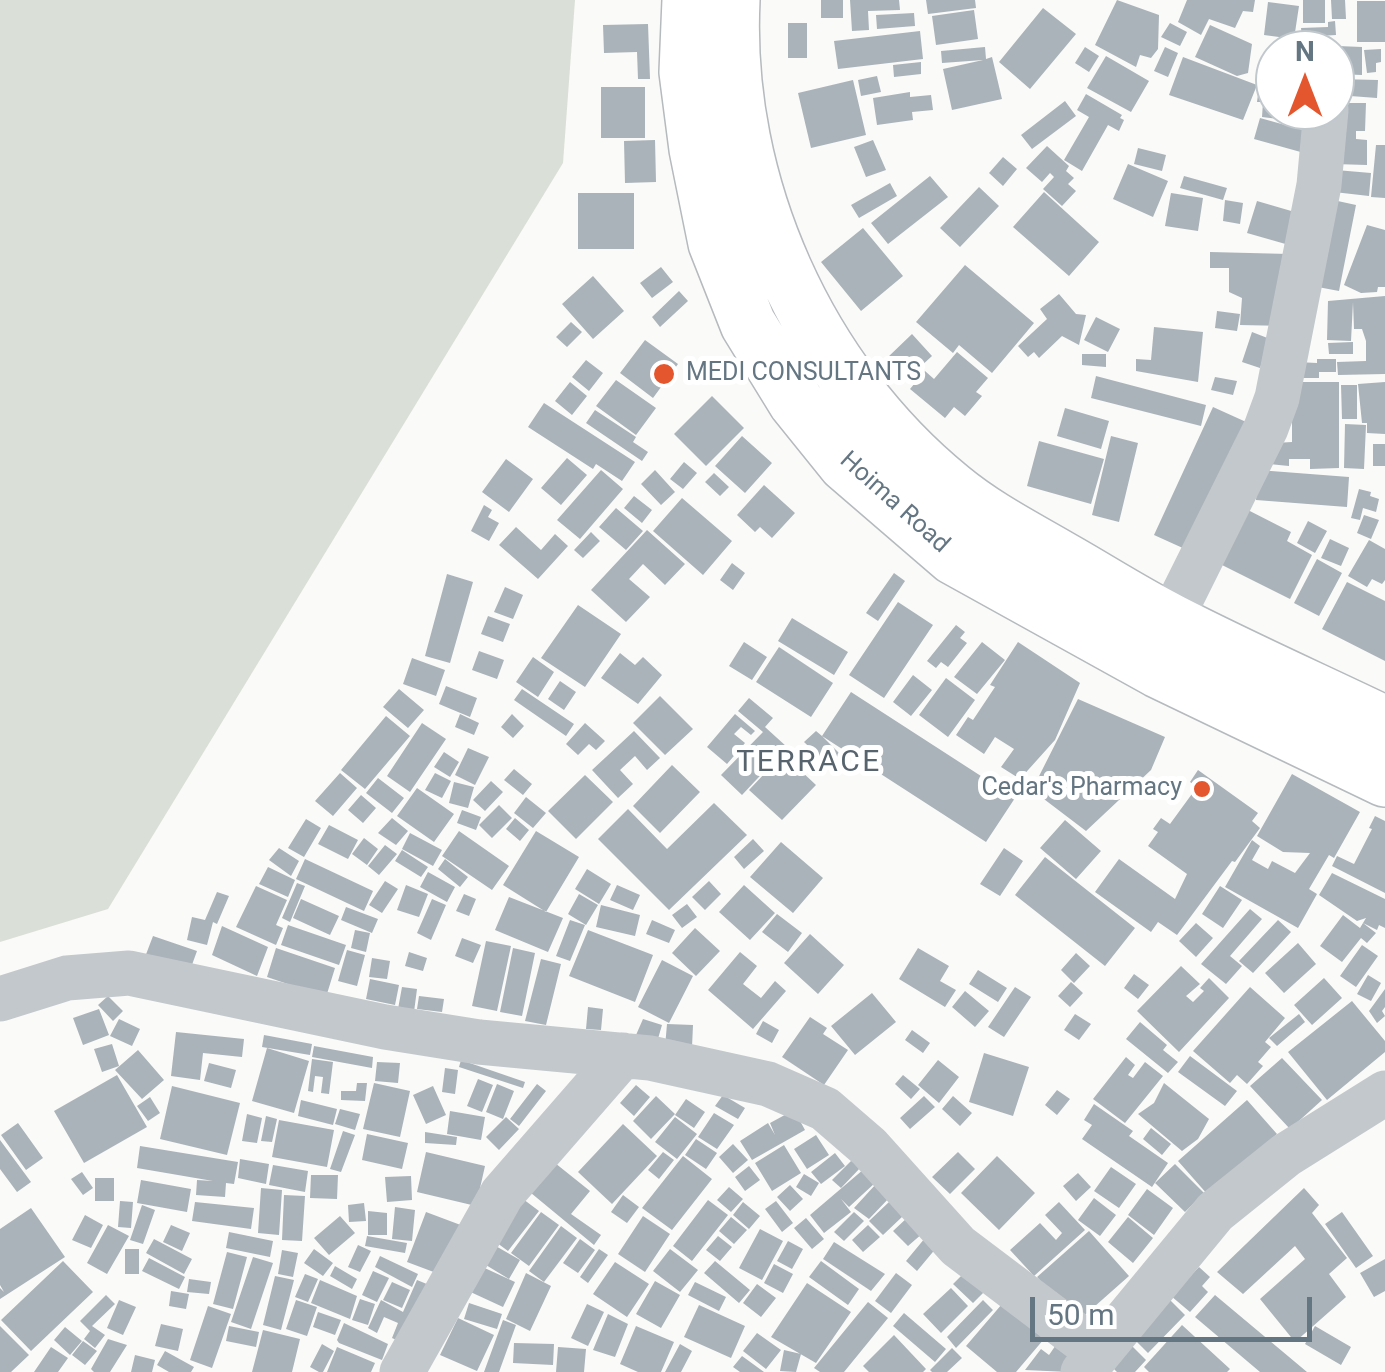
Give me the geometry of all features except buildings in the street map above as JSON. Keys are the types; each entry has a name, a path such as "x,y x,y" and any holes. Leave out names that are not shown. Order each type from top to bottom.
{"main road":[{"name":"Hoima Road","path":"690,0 686,72 716,244 748,324 796,402 846,464 954,557 1158,670 1385,779"},
{"name":"Hoima Road","path":"732,0 730,37 739,114 759,208 790,288 838,366 889,428 950,489 997,522 1170,621 1385,724"}],"street":[{"path":"1170,621 1266,428 1276,398 1318,185 1324,130"},
{"path":"0,999 67,978 128,973 460,1039 623,1055 768,1084 825,1109 870,1147 958,1246 1090,1362 1215,1212 1286,1155 1385,1093"},
{"path":"402,1372 502,1194 623,1055"}],"shaded area":[{"path":"0,0 575,0 563,163 108,909 0,942"}],"place":[{"name":"MEDI CONSULTANTS","path":"664,374"},
{"name":"Cedar's Pharmacy","path":"1202,789"}],"district":[{"name":"TERRACE","path":"809,763"}]}
